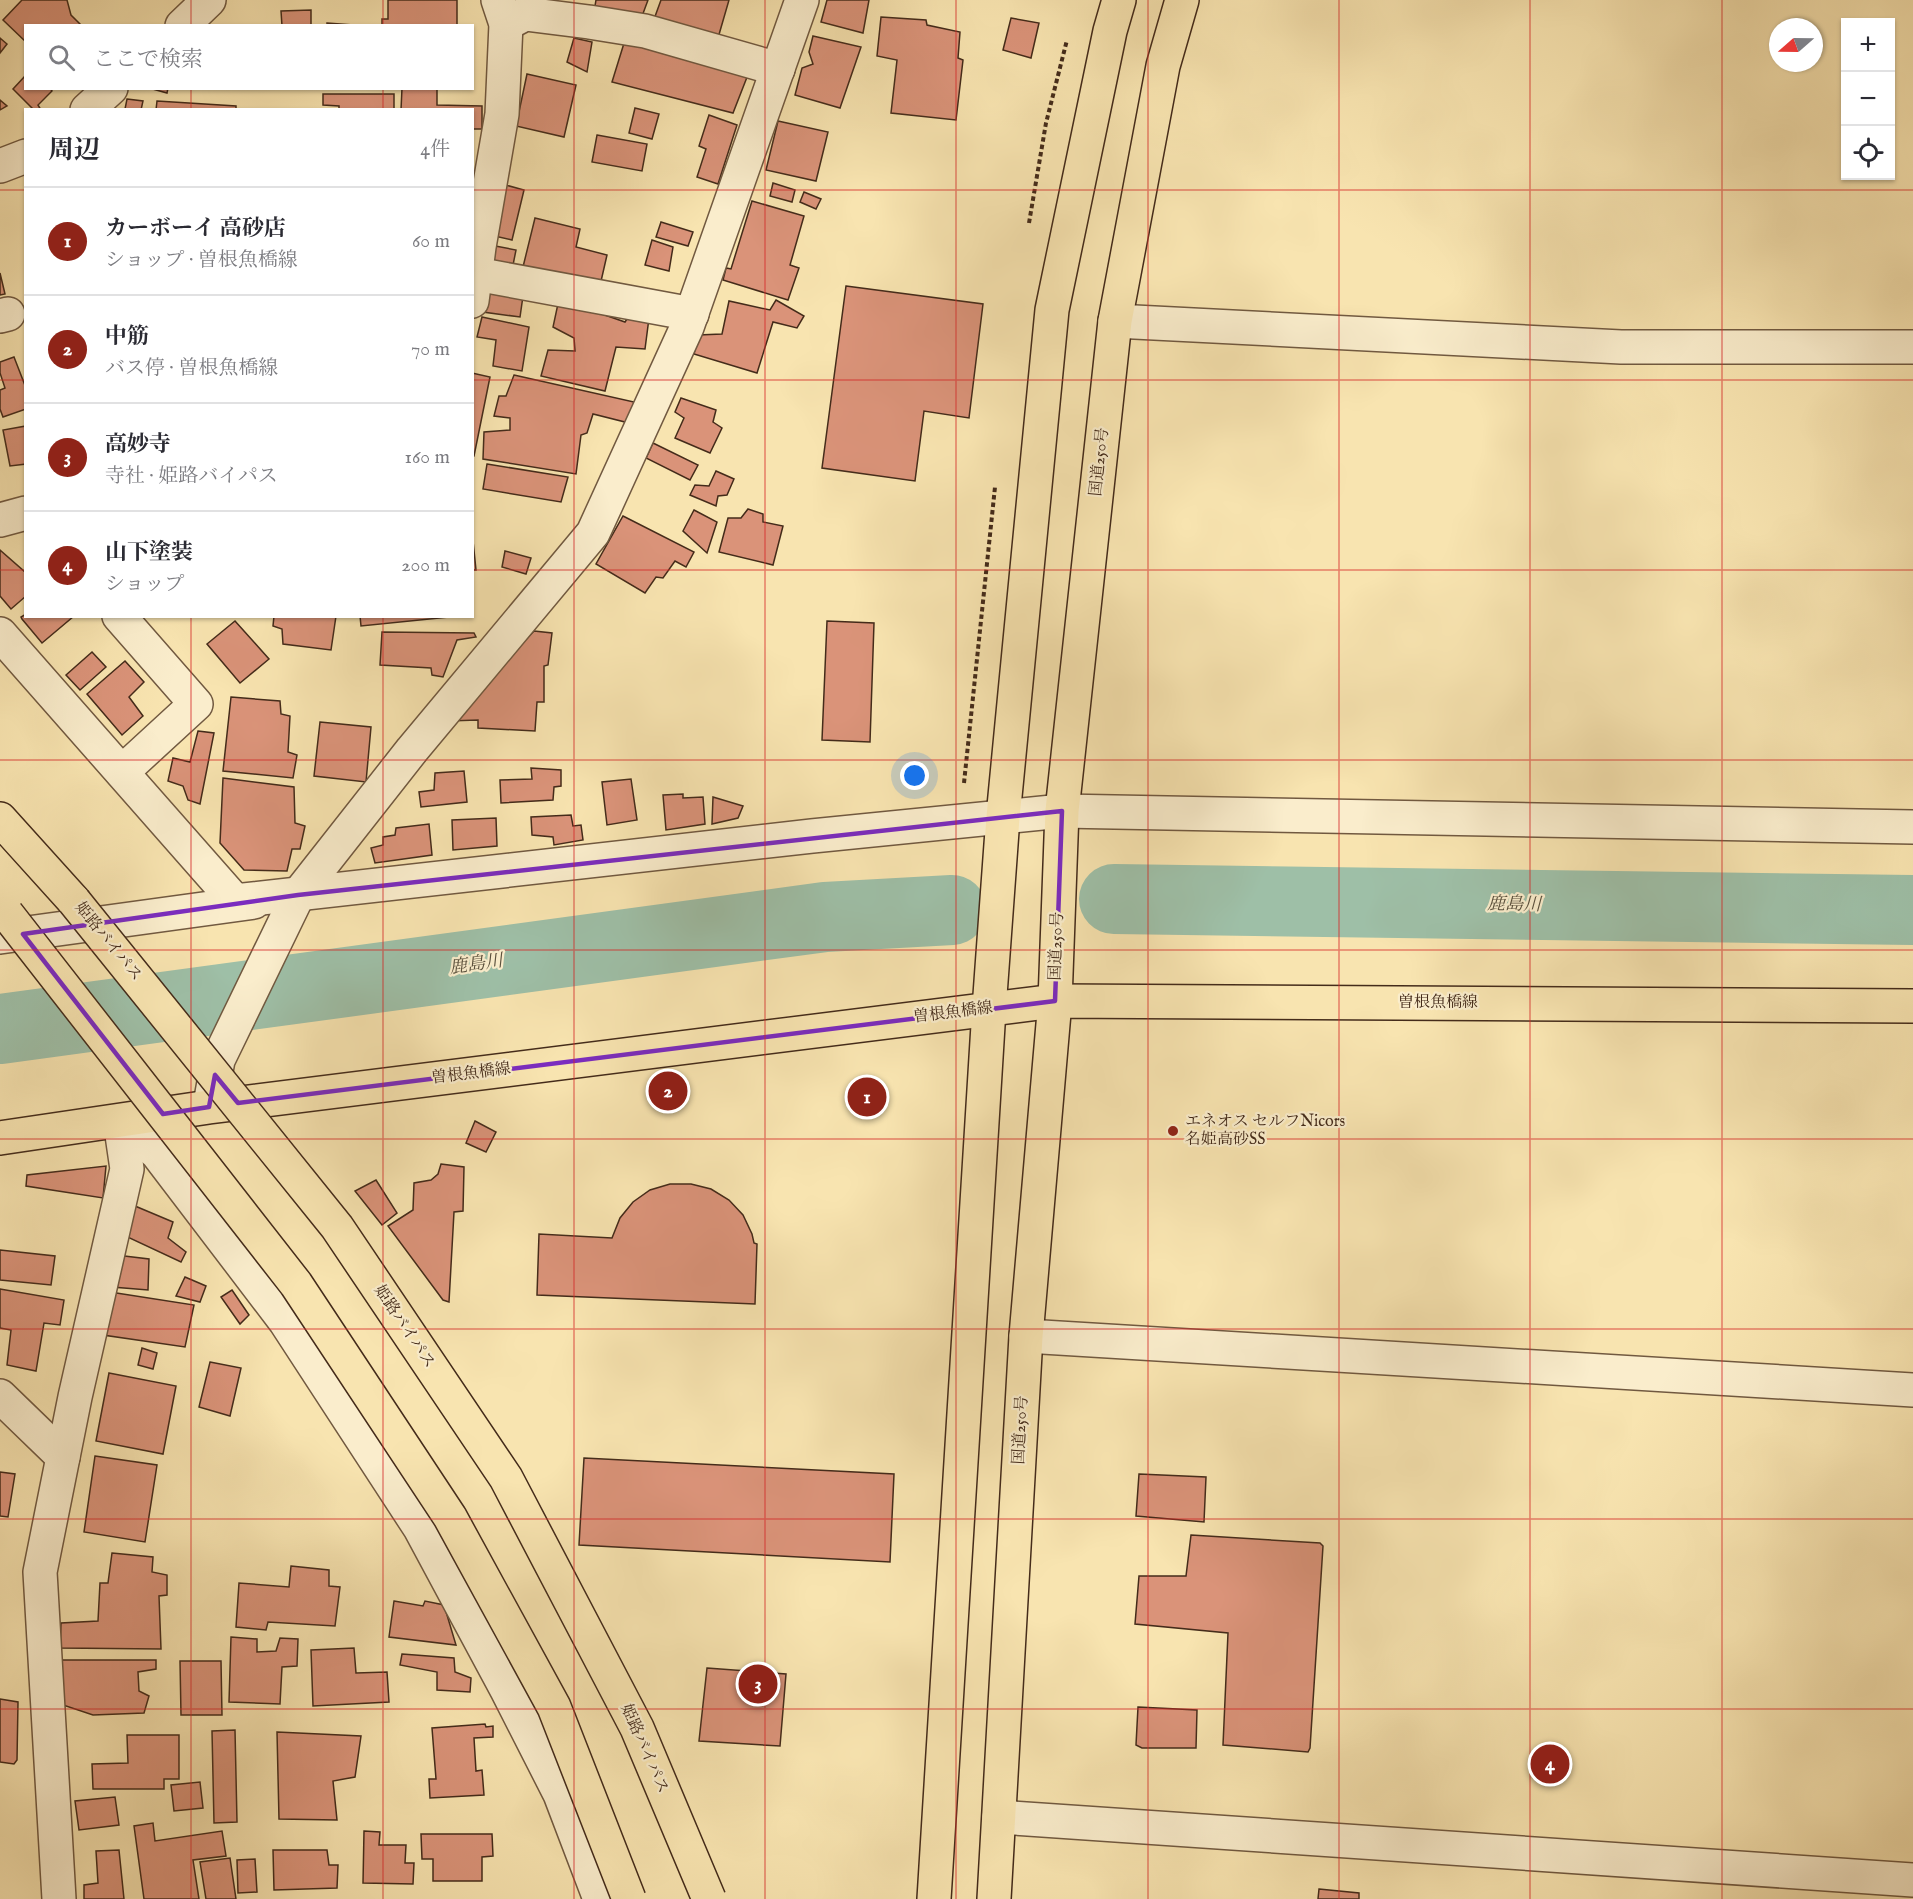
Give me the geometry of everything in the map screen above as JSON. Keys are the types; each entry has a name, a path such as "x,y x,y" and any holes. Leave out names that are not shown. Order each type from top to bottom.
{"main road":[{"path":"934,1899 1003,817 1052,310 1119,0"},
{"name":"国道250号","path":"994,1899 1026,1336 1055,1001 1062,811 1115,321 1162,66 1182,0"},
{"name":"姫路バイパス","path":"0,819 74,901 337,1227 506,1478 637,1728 709,1899"},
{"path":"2,919 296,1284 450,1517 554,1707 629,1899"},
{"name":"曽根魚橋線","path":"0,1138 210,1107 1055,1001 1913,1006"}],"street":[{"path":"184,24 209,0"},
{"path":"210,1107 218,1060 298,895 412,750 593,533 692,314 802,0"},
{"path":"692,314 474,288 484,155 502,114 502,12 634,30 778,69"},
{"path":"89,108 109,90"},
{"path":"0,166 24,157"},
{"path":"1115,321 1621,347 1913,347"},
{"path":"0,520 24,514"},
{"path":"121,618 196,705 122,772"},
{"path":"0,634 235,902 824,835 1062,811 1913,827"},
{"path":"2,919 298,895"},
{"path":"59,1899 40,1572 127,1169 120,1121"},
{"path":"120,1121 157,1153 285,1321 420,1528 560,1794 600,1899"},
{"path":"1026,1336 1913,1390"},
{"path":"0,1396 63,1457"},
{"path":"999,1817 1913,1880"}],"highlighted area":[{"path":"1062,811 1055,1001 238,1103 215,1075 209,1107 163,1114 23,934 298,895"}],"building":[{"path":"22,0 67,0 71,15 80,24 24,24 24,40 3,20"},
{"path":"388,0 457,0 457,24 382,24 382,19 388,19"},
{"path":"596,0 648,0 641,19 594,12"},
{"path":"661,0 729,0 718,38 653,22"},
{"path":"827,0 869,0 863,33 821,22"},
{"path":"311,10 311,24 282,24 281,11"},
{"path":"881,17 926,20 927,25 960,32 958,58 963,60 956,120 891,113 897,60 877,56"},
{"path":"1011,18 1039,23 1031,58 1003,50"},
{"path":"813,36 861,47 840,108 795,95 802,68 813,64 809,52"},
{"path":"0,38 7,44 0,53"},
{"path":"574,38 592,42 587,72 567,62"},
{"path":"625,40 749,72 733,113 612,82"},
{"path":"527,74 576,85 564,137 516,126"},
{"path":"24,77 24,90 52,91 38,105 40,108 32,108 13,89"},
{"path":"402,90 437,90 437,105 482,106 482,129 474,129 474,108 401,108"},
{"path":"323,94 394,94 394,108 339,108 339,106 323,105"},
{"path":"127,99 143,101 141,108 125,108"},
{"path":"0,100 7,106 0,110"},
{"path":"157,101 236,106 236,108 156,108"},
{"path":"635,108 659,114 652,139 629,133"},
{"path":"709,115 737,125 718,184 697,177 706,149 699,146"},
{"path":"778,121 828,132 816,181 766,170"},
{"path":"597,135 647,144 642,171 592,162"},
{"path":"773,183 795,190 792,202 770,196"},
{"path":"502,184 524,190 512,240 490,235"},
{"path":"804,192 821,199 816,209 800,202"},
{"path":"752,201 804,216 790,265 799,268 788,300 723,280 726,268 731,269"},
{"path":"535,218 580,229 576,247 607,255 599,290 522,271"},
{"path":"661,222 693,232 688,246 656,237"},
{"path":"652,240 673,247 669,271 645,265"},
{"path":"490,245 516,250 512,270 486,264"},
{"path":"0,273 5,294 0,295"},
{"path":"488,282 524,289 520,317 483,312"},
{"path":"846,286 983,304 969,418 924,411 915,481 822,468"},
{"path":"559,299 625,322 631,313 649,318 645,349 616,347 605,391 541,376 548,350 575,351 574,338 553,327"},
{"path":"776,300 804,316 797,328 773,322 757,373 694,354 698,335 722,334 729,301 770,310"},
{"path":"482,317 529,327 522,371 493,366 496,340 477,337"},
{"path":"14,357 24,383 24,410 3,417 0,409 0,390 5,388 0,373 0,362"},
{"path":"474,373 490,377 474,456"},
{"path":"514,375 634,402 629,423 593,414 587,433 581,435 576,474 483,459 484,432 510,430 510,418 494,416 499,396 506,396"},
{"path":"681,398 716,410 713,422 722,428 710,453 675,438 684,418 675,412"},
{"path":"24,426 24,464 10,466 3,430"},
{"path":"653,443 698,465 690,480 646,458"},
{"path":"487,464 568,477 561,502 483,489"},
{"path":"716,471 734,479 727,495 718,496 716,506 690,495 695,485 709,486"},
{"path":"748,509 763,514 763,522 783,526 773,565 719,552 728,518 741,518"},
{"path":"694,510 717,522 707,553 683,531"},
{"path":"623,516 694,552 686,567 675,561 663,578 656,577 645,593 596,564"},
{"path":"0,550 24,571 24,598 11,609 0,596"},
{"path":"505,551 531,558 526,574 502,567"},
{"path":"24,615 24,618 72,618 42,643 21,617"},
{"path":"274,618 336,618 331,650 283,644 282,629 273,626"},
{"path":"360,618 439,618 361,626"},
{"path":"235,621 269,659 240,683 207,644"},
{"path":"827,621 874,623 870,742 822,740"},
{"path":"534,631 552,633 548,665 544,666 544,702 537,702 535,731 478,728 478,720 449,721"},
{"path":"382,632 474,633 476,637 457,640 443,677 432,675 431,668 380,665"},
{"path":"92,652 106,667 80,690 66,675"},
{"path":"125,661 144,682 129,697 143,716 122,735 87,694"},
{"path":"231,697 280,701 281,714 290,716 288,752 297,755 293,778 223,771"},
{"path":"320,722 371,727 366,782 314,776"},
{"path":"198,731 214,733 200,804 188,800 183,786 168,781 173,758 190,762"},
{"path":"531,768 561,770 561,786 554,787 553,800 501,803 500,780 532,779"},
{"path":"464,771 467,802 421,807 419,792 434,790 435,773"},
{"path":"223,778 294,787 295,823 305,826 300,849 292,849 287,871 244,870 220,843"},
{"path":"631,779 637,820 607,825 602,782"},
{"path":"683,794 683,798 703,797 705,824 666,830 663,795"},
{"path":"713,797 743,806 738,818 712,824"},
{"path":"571,815 573,826 581,825 583,840 554,845 553,837 532,835 531,817"},
{"path":"496,818 497,846 453,850 452,820"},
{"path":"429,824 432,855 375,863 371,848 383,845 383,837 395,835 396,828"},
{"path":"475,1121 496,1132 486,1152 466,1143"},
{"path":"441,1164 464,1167 463,1211 454,1212 449,1302 443,1300 388,1226 413,1210 414,1183 431,1180 438,1174"},
{"path":"106,1166 103,1198 26,1186 27,1175"},
{"path":"376,1180 397,1213 382,1225 355,1191"},
{"path":"670,1184 691,1184 711,1189 729,1200 743,1215 754,1243 757,1244 755,1304 537,1295 539,1234 612,1238 620,1218 633,1202 650,1190"},
{"path":"135,1206 173,1222 168,1238 186,1252 181,1262 121,1234"},
{"path":"0,1250 55,1256 51,1285 0,1280"},
{"path":"116,1255 149,1259 148,1290 112,1287"},
{"path":"185,1277 206,1286 200,1302 176,1296"},
{"path":"0,1289 64,1300 60,1325 44,1323 36,1371 7,1365 11,1330 0,1328"},
{"path":"232,1290 249,1315 240,1324 221,1297"},
{"path":"110,1292 194,1305 185,1347 103,1335"},
{"path":"142,1348 157,1353 153,1369 138,1365"},
{"path":"210,1362 241,1368 230,1416 199,1407"},
{"path":"109,1373 176,1386 163,1454 96,1441"},
{"path":"95,1456 157,1465 145,1542 84,1532"},
{"path":"584,1458 894,1474 890,1562 579,1545"},
{"path":"0,1472 15,1474 8,1517 0,1516"},
{"path":"1139,1474 1206,1477 1204,1522 1136,1516"},
{"path":"1191,1535 1320,1543 1323,1546 1308,1752 1223,1745 1228,1633 1135,1624 1139,1576 1186,1576"},
{"path":"112,1553 153,1557 152,1572 167,1575 167,1595 159,1596 161,1649 60,1648 61,1623 98,1621 100,1583 108,1583"},
{"path":"291,1566 329,1570 329,1586 340,1587 335,1626 268,1622 266,1630 236,1627 239,1583 289,1587"},
{"path":"394,1601 423,1606 425,1601 444,1605 456,1645 389,1637"},
{"path":"231,1637 257,1639 257,1652 276,1651 280,1638 298,1639 297,1666 282,1667 280,1704 229,1702"},
{"path":"354,1648 356,1673 387,1672 389,1702 313,1706 311,1650"},
{"path":"402,1654 454,1658 455,1672 471,1678 470,1692 437,1690 437,1672 400,1665"},
{"path":"61,1660 156,1660 156,1669 138,1672 139,1691 149,1696 144,1713 93,1715 63,1705"},
{"path":"180,1661 221,1661 222,1715 181,1715"},
{"path":"707,1668 786,1674 780,1746 699,1741"},
{"path":"0,1699 18,1702 17,1760 14,1764 0,1762"},
{"path":"1138,1707 1197,1710 1196,1748 1142,1748 1136,1745"},
{"path":"485,1724 486,1727 493,1726 493,1737 474,1738 476,1771 482,1770 484,1795 430,1798 429,1779 436,1779 432,1728"},
{"path":"235,1730 237,1822 214,1823 212,1731"},
{"path":"277,1732 361,1736 355,1777 333,1781 337,1820 279,1819"},
{"path":"127,1735 179,1735 179,1779 164,1779 164,1789 93,1789 92,1764 128,1763"},
{"path":"200,1782 203,1808 174,1811 171,1785"},
{"path":"115,1797 119,1825 79,1830 75,1801"},
{"path":"153,1823 155,1841 222,1831 226,1856 193,1860 199,1899 144,1899 134,1826"},
{"path":"364,1831 380,1832 379,1845 406,1845 405,1863 414,1863 413,1884 363,1883"},
{"path":"421,1834 492,1834 493,1856 482,1857 482,1881 433,1881 433,1859 422,1859"},
{"path":"119,1850 124,1899 84,1899 84,1885 98,1883 96,1851"},
{"path":"273,1850 327,1850 329,1865 338,1865 337,1888 274,1890"},
{"path":"230,1858 236,1899 206,1899 200,1862"},
{"path":"255,1859 257,1892 238,1893 237,1860"},
{"path":"1319,1889 1359,1893 1359,1899 1318,1899"}],"waterway":[{"name":"鹿島川","path":"1114,899 1913,910"},
{"name":"鹿島川","path":"0,1029 825,917 952,910"}],"place":[{"name":"中筋","path":"668,1091"},
{"name":"カーボーイ 高砂店","path":"867,1097"},
{"name":"エネオス セルフNicors 名姫高砂SS","path":"1173,1131"},
{"name":"高妙寺","path":"758,1684"},
{"name":"山下塗装","path":"1550,1764"}]}
